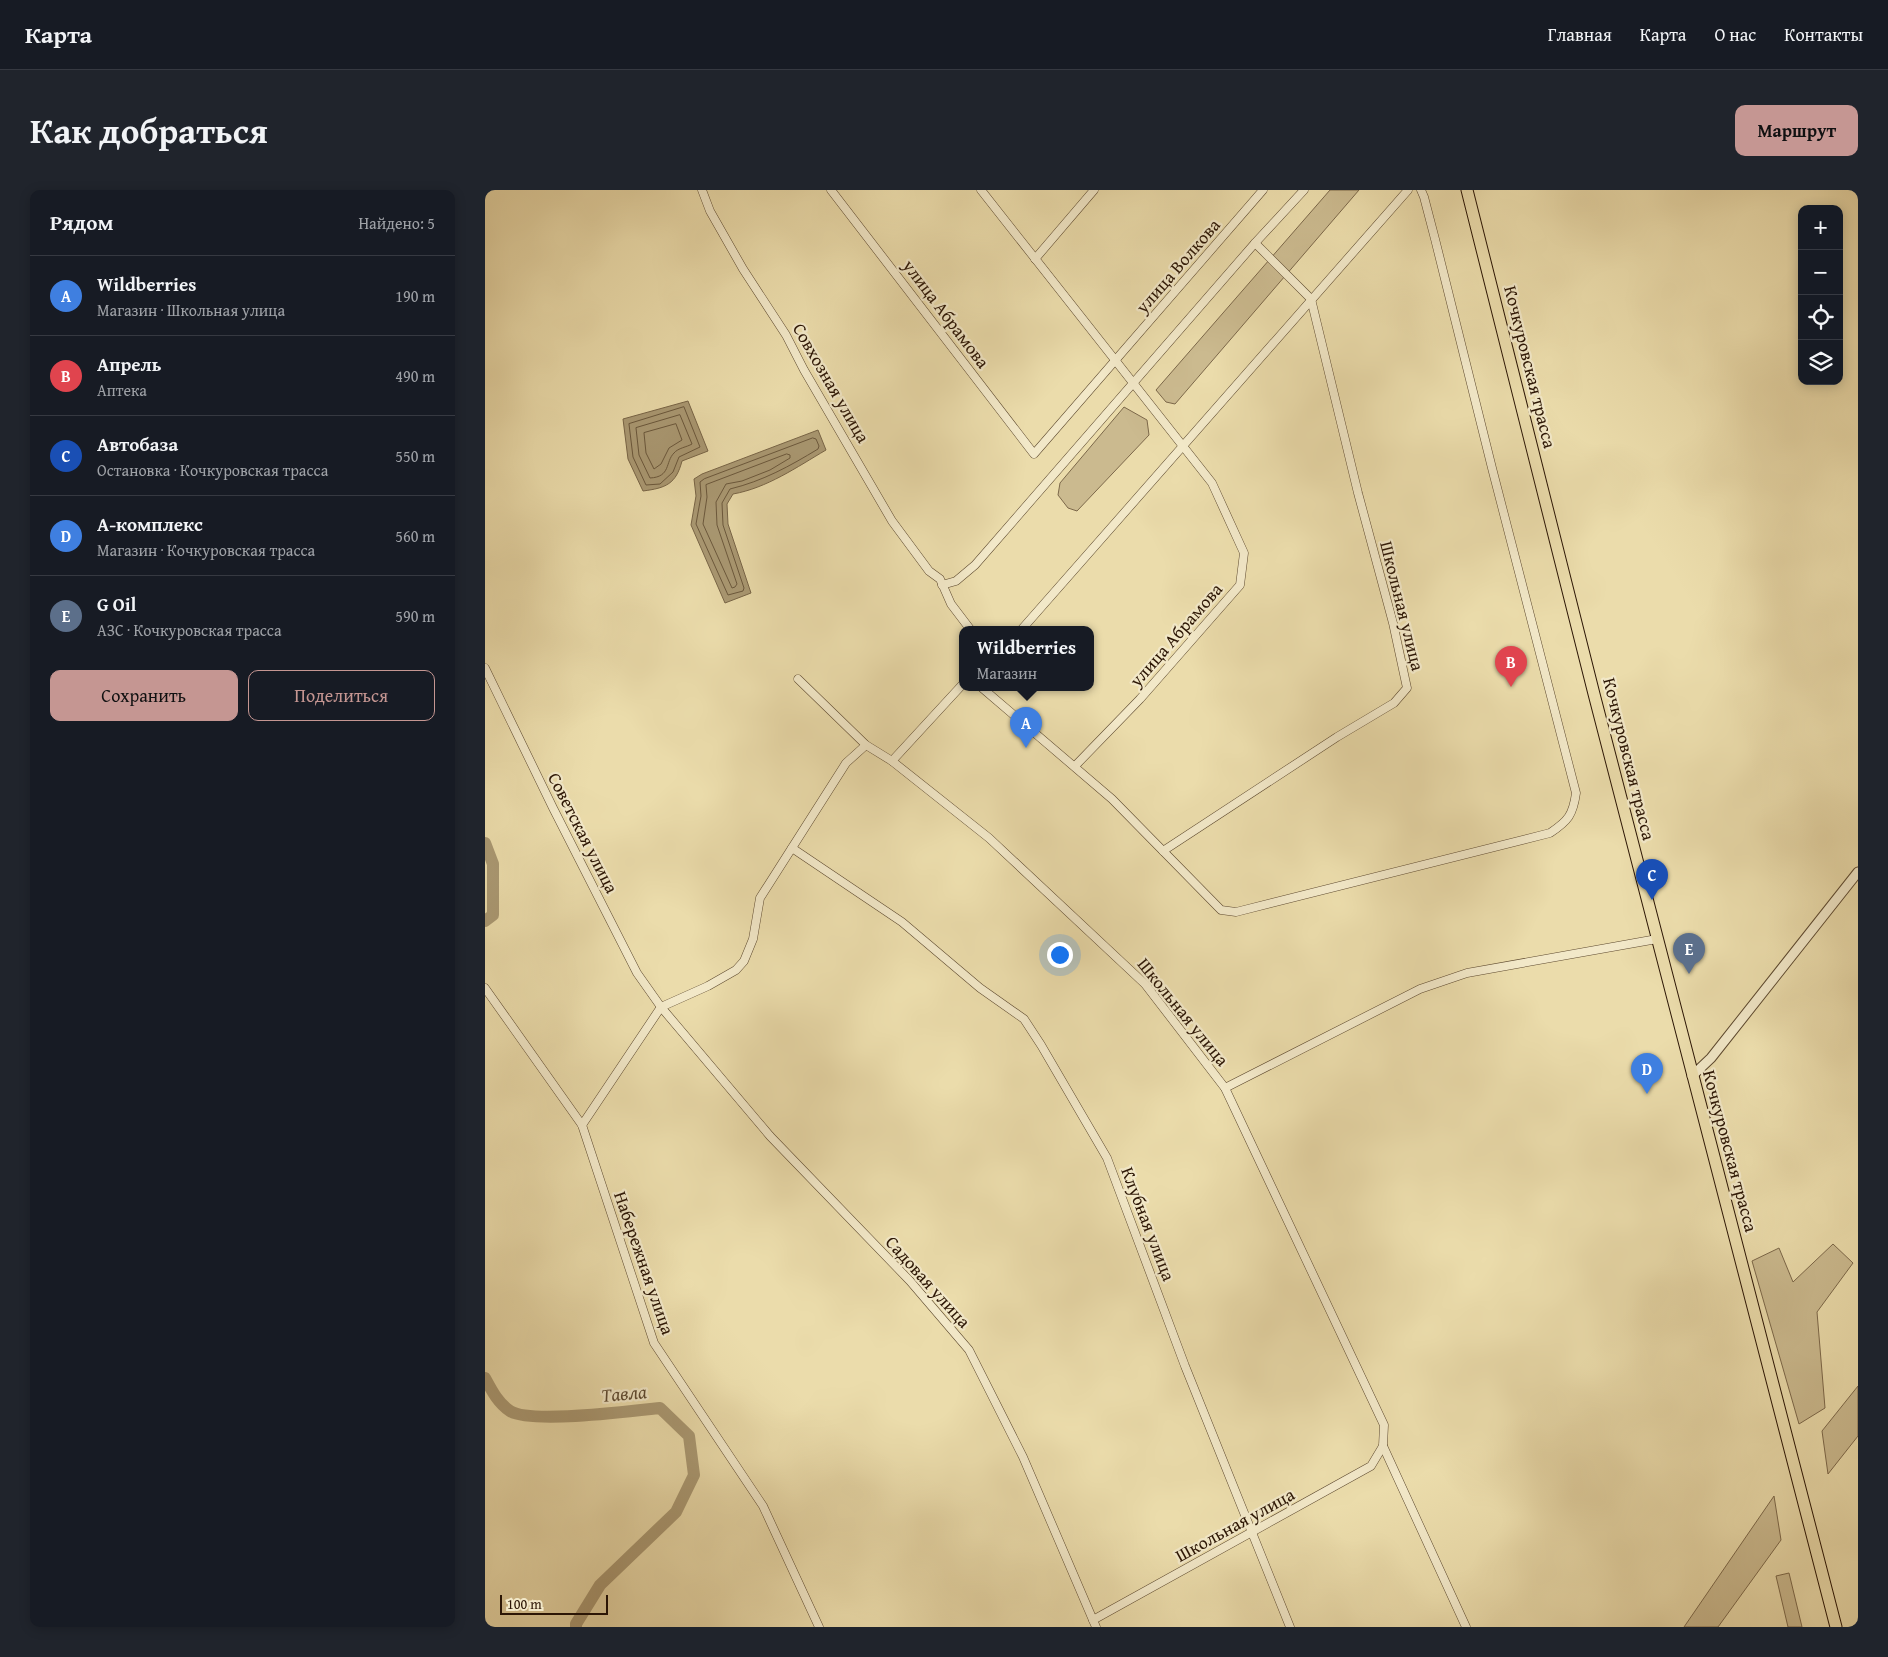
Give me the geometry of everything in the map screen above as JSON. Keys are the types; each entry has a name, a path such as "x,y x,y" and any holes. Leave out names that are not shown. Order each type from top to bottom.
{"main road":[{"name":"Кочкуровская трасса","path":"1467,190 1692,1076 1836,1627"}],"street":[{"name":"Совхозная улица","path":"702,190 710,211 743,268 786,335 804,370 892,521 929,571 940,579 951,604 968,626"},
{"name":"улица Абрамова","path":"831,190 1034,454 1116,361"},
{"name":"улица Абрамова","path":"981,190 1212,483 1244,553 1240,585 1140,699 1075,766"},
{"path":"1035,258 1094,190"},
{"name":"улица Волкова","path":"1116,361 1263,190"},
{"path":"942,585 956,581 975,565 1255,243 1304,190"},
{"path":"1025,626 1408,190"},
{"path":"986,691 1112,799 1221,910 1236,912 1549,833 1566,822 1574,806 1576,793 1421,190"},
{"path":"1255,243 1311,300"},
{"name":"Школьная улица","path":"1163,851 1394,702 1407,688 1393,623 1358,493 1311,300"},
{"name":"Советская улица","path":"485,668 553,808 637,973 661,1007"},
{"name":"Школьная улица","path":"798,679 866,745 892,761 989,838 1118,957 1145,984 1225,1088 1384,1425 1383,1446 1466,1627"},
{"path":"892,761 959,688"},
{"path":"582,1126 661,1007 708,986 736,970 744,961 753,939 760,898 847,763 866,745"},
{"name":"Клубная улица","path":"791,848 902,922 980,988 1024,1019 1041,1045 1107,1158 1185,1366 1290,1627"},
{"path":"1692,1076 1711,1058 1858,872"},
{"path":"1225,1088 1420,989 1467,973 1657,939"},
{"name":"Набережная улица","path":"485,988 582,1126 654,1343 763,1506 819,1627"},
{"name":"Садовая улица","path":"661,1007 770,1136 909,1280 969,1350 1023,1457 1094,1623"},
{"name":"Школьная улица","path":"1094,1623 1371,1466 1383,1446"}],"shaded area":[{"path":"1330,190 1359,190 1175,404 1166,402 1156,390"},
{"path":"1124,407 1147,420 1149,435 1077,511 1068,508 1058,495 1060,483"},
{"path":"1833,1244 1853,1263 1817,1312 1825,1408 1799,1424 1752,1261 1779,1248 1793,1282"},
{"path":"1858,1386 1858,1436 1828,1474 1822,1431"},
{"path":"1774,1496 1781,1540 1718,1627 1684,1627"},
{"path":"1789,1573 1802,1627 1788,1627 1776,1576"}],"water":[{"path":"688,401 708,451 682,461 677,475 669,484 643,491 628,459 623,419"},
{"path":"818,430 826,450 770,482 733,494 727,504 728,524 751,593 725,603 691,525 696,496 694,479 702,474"}],"waterway":[{"name":"Тавла","path":"485,843 493,864 493,915 485,921"},
{"name":"Тавла","path":"485,1378 502,1404 510,1411 521,1415 582,1416 660,1408 689,1436 694,1475 676,1512 600,1585 576,1627"}],"place":[{"name":"Апрель","path":"1511,687"},
{"name":"Wildberries","path":"1026,748"},
{"name":"Автобаза","path":"1652,900"},
{"name":"G Oil","path":"1689,974"},
{"name":"А-комплекс","path":"1647,1094"}]}
